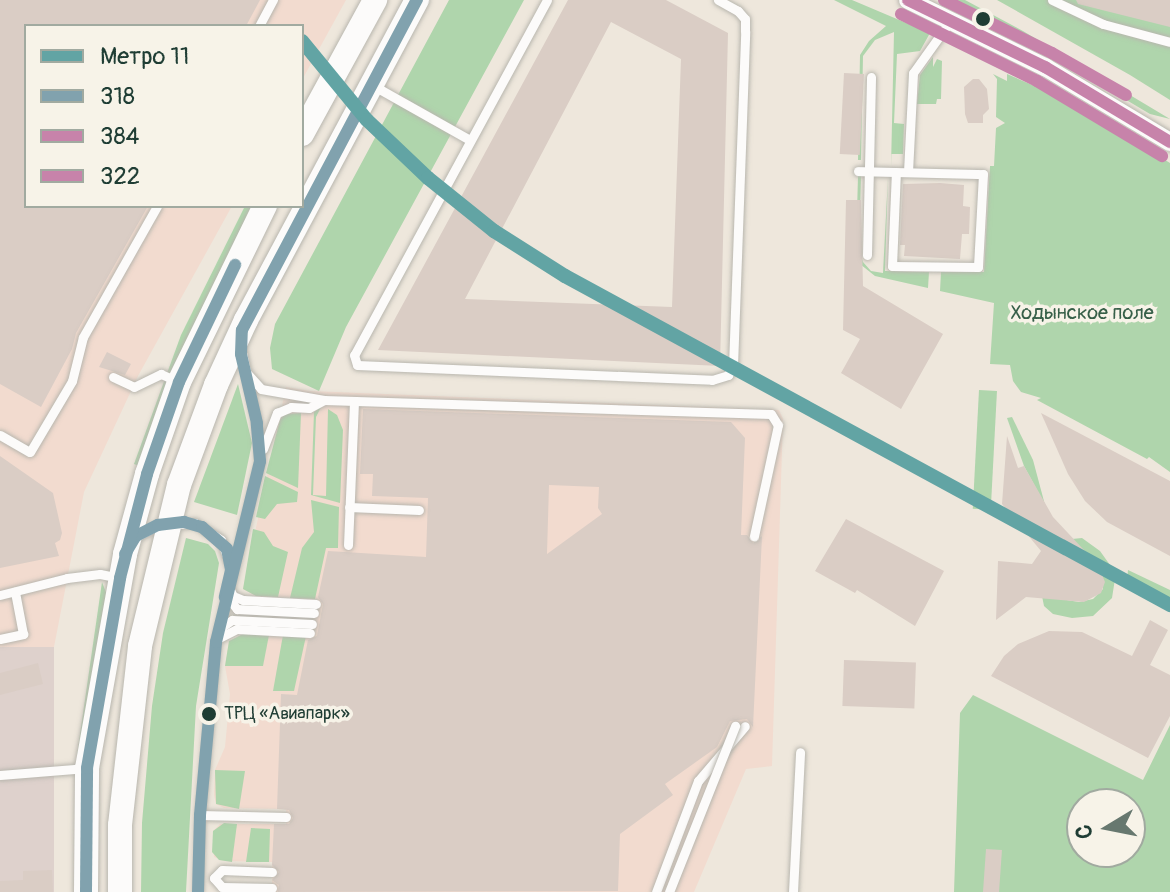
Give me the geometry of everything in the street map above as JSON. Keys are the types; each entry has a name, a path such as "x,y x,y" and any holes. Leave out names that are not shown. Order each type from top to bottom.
{"street":[{"path":"304,130 375,0"},
{"path":"120,892 120,825 140,646 169,523 216,385 246,320 417,0"},
{"path":"919,2 1045,67 1167,136"},
{"path":"86,892 87,768 125,554 147,474 179,382 264,208"}],"lane":[{"path":"260,24 273,0"},
{"path":"547,0 468,139 354,355 357,365 721,379 733,366 745,19 738,11 718,0"},
{"path":"738,11 740,0"},
{"path":"1052,0 1103,24 1170,42"},
{"path":"908,172 913,73 951,20"},
{"path":"867,255 871,77"},
{"path":"372,84 468,139"},
{"path":"858,171 983,174 978,267 892,266 896,172"},
{"path":"0,435 30,452 72,381 83,337 156,208"},
{"path":"246,320 241,341 257,423 260,461"},
{"path":"245,371 261,389 324,400 771,414 778,425 754,536"},
{"path":"113,377 134,387 161,374 179,382"},
{"path":"198,892 200,815 217,637 230,575 260,461 277,413 291,407 309,408 324,400"},
{"path":"348,545 354,401"},
{"path":"349,507 419,510"},
{"path":"125,554 136,536 169,523 195,523 212,533 227,549 231,592 243,600 313,618"},
{"path":"0,595 27,585 100,574 120,578"},
{"path":"0,639 23,634 15,592"},
{"path":"226,593 228,602 237,609 313,618"},
{"path":"217,637 233,630 313,618"},
{"path":"656,892 698,781 740,726 669,892"},
{"path":"793,892 800,752"},
{"path":"0,775 87,768"},
{"path":"200,815 286,817"},
{"path":"198,878 214,878 222,870 272,872"},
{"path":"214,878 222,887 272,888"}],"shaded area":[{"path":"0,0 346,0 304,76 304,24 24,24 24,208 231,208 138,376 84,492 54,647 0,659"},
{"path":"286,387 310,391 779,410 783,419 772,766 746,769 694,892 272,892 272,862 225,861 214,857 213,831 220,824 286,824 286,809 224,808 216,804 214,795 215,770 225,747 230,694 225,666 229,641 243,634 309,636 317,599 256,596 243,589"},
{"path":"0,647 54,647 54,892 0,892"}],"green space":[{"path":"449,0 524,0 346,327 319,391 272,369 270,348 275,324"},
{"path":"834,0 852,0 930,33 920,51 897,54 894,123 904,124 903,154 891,154 894,32 875,40 863,56 861,160 858,160 860,55 869,41 886,26"},
{"path":"955,0 965,0 1023,31 1170,119 1150,114 1020,37 954,3"},
{"path":"997,0 1170,0 1170,100 1130,75"},
{"path":"933,57 933,67 937,59 942,61 941,99 937,99 936,104 917,104 920,75"},
{"name":"Ходынское поле","path":"993,74 1007,81 1007,74 1076,104 1170,163 1170,472 1149,457 1147,459 1037,400 1041,398 1021,392 1013,381 1010,365 990,364 994,303 940,291 941,272 984,272 990,166 994,166 996,128 1005,123 996,117 997,79"},
{"path":"858,176 861,176 859,249 863,262 871,271 883,273 888,177 885,271 929,272 928,288 875,276 860,264 856,250"},
{"path":"244,208 254,208 139,466 134,464 181,335"},
{"path":"238,384 252,443 237,515 194,502"},
{"path":"979,390 997,391 991,510 973,509"},
{"path":"321,407 316,417 313,495 326,496 328,409 337,415 343,430 340,503 311,495 314,412"},
{"path":"301,413 298,488 266,473 280,420 285,414"},
{"path":"1012,417 1033,460 1045,505 1024,466 1007,418"},
{"path":"265,476 298,492 297,502 277,504 265,519 256,517"},
{"path":"311,500 339,507 338,548 326,548 315,599 290,598 302,548 314,532"},
{"path":"253,529 264,532 273,546 288,552 278,597 256,596 243,589"},
{"path":"186,538 208,544 215,551 219,563 196,706 186,892 141,892 142,823 152,706 163,633"},
{"path":"1082,538 1100,551 1110,565 1115,579 1112,598 1093,616 1072,618 1053,614 1044,606 1042,596 1079,602 1093,599 1103,589 1102,569 1072,539"},
{"path":"1128,570 1170,590 1170,611 1134,591 1127,580"},
{"path":"102,582 107,595 81,751 77,755"},
{"path":"243,634 269,635 263,666 225,666 229,641"},
{"path":"283,635 306,636 294,691 273,691"},
{"path":"973,695 1143,780 1170,725 1170,892 954,892 960,713"},
{"path":"215,770 245,771 239,809 216,804"},
{"path":"224,823 237,824 232,862 219,860 212,852 213,831"},
{"path":"251,828 270,829 269,862 246,862"}],"building":[{"path":"0,0 260,0 247,24 24,24 24,208 147,208 76,333 72,349 41,407 0,384"},
{"path":"568,0 666,0 728,33 720,366 378,350","holes":["611,22 681,59 672,307 465,299"]},
{"path":"1076,0 1170,0 1170,27 1078,4"},
{"path":"844,73 864,74 860,155 840,154"},
{"path":"973,79 979,79 987,89 989,109 983,115 983,123 968,123 965,114 964,87"},
{"path":"903,184 964,185 963,206 970,207 969,234 962,234 960,259 904,256 905,245 900,245"},
{"path":"846,200 861,200 863,286 943,334 901,409 841,373 860,339 843,330"},
{"path":"107,352 131,364 125,375 99,367"},
{"path":"363,409 731,422 745,438 741,535 747,535 753,543 762,536 753,727 747,719 730,721 717,747 665,784 673,795 620,834 618,891 278,892 279,885 272,880 279,872 272,865 274,824 289,824 293,818 289,810 277,809 281,694 297,695 308,640 317,636 323,604 318,597 328,551 426,557 428,498 372,496 373,474 360,474","holes":["549,485 599,487 598,508 602,514 547,554"]},
{"path":"1041,413 1170,481 1170,556 1107,522 1085,501 1068,474"},
{"path":"1007,436 1018,468 1024,466 1053,517 1098,565 1105,582 1101,593 1084,602 1026,597 996,620 998,561 1032,564 1041,551 1002,504"},
{"path":"0,456 53,493 62,533 55,543 59,556 0,568"},
{"path":"846,519 944,571 915,626 857,590 855,593 815,571"},
{"path":"1150,620 1168,630 1150,665 1170,675 1170,716 1148,758 991,676 1004,656 1018,644 1049,631 1082,632 1132,656"},
{"path":"844,660 916,663 914,708 842,706"},
{"path":"38,663 43,684 0,695 0,673"},
{"path":"986,849 1002,850 999,892 983,892"},
{"path":"52,870 53,892 0,892 0,881 23,880 23,871"}],"metro line":[{"name":"11","path":"304,43 367,120 428,178 494,231 565,276 1170,605"}],"transit line":[{"name":"318","path":"198,892 200,815 216,642 260,461 257,423 241,354 242,330 417,0"},
{"name":"384","path":"908,0 1045,67 1170,142"},
{"path":"944,0 1052,53 1126,95"},
{"name":"322","path":"901,14 1037,81 1162,156"},
{"name":"318","path":"86,892 87,768 120,578 147,474 179,382 235,265"},
{"name":"318","path":"125,554 136,536 158,525 184,522 202,527 227,549 231,570 225,597"}],"place":[{"name":"ТРЦ «Авиапарк»","path":"209,714"}]}
